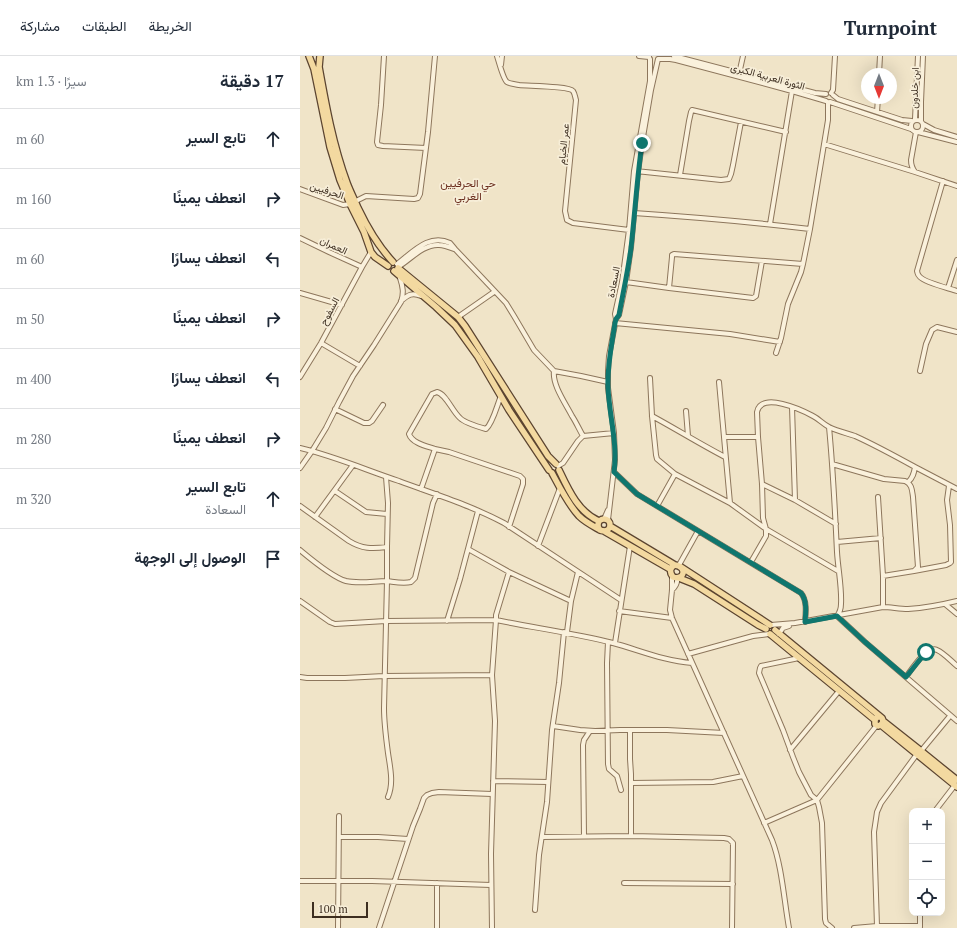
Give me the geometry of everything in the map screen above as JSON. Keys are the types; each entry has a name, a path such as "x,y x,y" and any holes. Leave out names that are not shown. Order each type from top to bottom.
{"main road":[{"path":"309,56 314,69 332,155 340,180 368,228 396,266 458,317 465,326 548,456 557,467 575,500 584,511 593,519 605,521 679,566 771,630 879,722"},
{"path":"320,56 319,67 334,144 353,203 373,255 388,266 390,263 396,266 400,278 440,311 455,326 478,358 574,510 580,517 670,569"},
{"path":"373,255 372,250 375,248 378,247 383,250"},
{"path":"373,255 380,256 383,250"},
{"path":"550,471 549,467 552,464 557,467"},
{"path":"550,471 556,473 557,467"},
{"path":"602,531 598,527 598,523 605,521"},
{"path":"602,531 608,529 605,521"},
{"path":"670,569 673,566 679,566"},
{"path":"676,577 683,573 679,566"},
{"path":"670,569 670,574 694,584 771,630 799,658 839,691 919,752 956,784"}],"street":[{"path":"384,56 378,145 426,148"},
{"path":"353,203 366,196 418,198 420,194 426,148 435,56"},
{"name":"عمر الخيام","path":"497,56 503,77 509,83 563,88 574,92 576,100 564,211 567,220 573,223 629,230"},
{"path":"501,66 502,56"},
{"path":"639,56 649,57"},
{"name":"الثورة العربية الكبرى","path":"674,56 815,93 830,94 838,99 902,120 914,120"},
{"path":"700,64 702,56"},
{"path":"738,74 743,56"},
{"path":"776,354 788,304 801,272 810,229 828,120 828,102 824,98 833,90 835,56"},
{"path":"879,68 880,56"},
{"name":"ابن خلدون","path":"914,120 918,56"},
{"name":"ابن خلدون","path":"922,122 921,102 923,56"},
{"name":"الثورة العربية الكبرى","path":"649,57 654,61 659,58 700,64"},
{"name":"السعادة","path":"615,321 615,314 622,282 636,171 650,81 649,57"},
{"name":"السعادة","path":"615,321 619,315 626,282 631,248 636,171 651,90 659,58"},
{"name":"الثورة العربية الكبرى","path":"738,74 911,129"},
{"path":"770,224 792,91"},
{"path":"828,102 834,100 830,94"},
{"path":"877,112 878,104"},
{"path":"680,175 692,110 786,132"},
{"path":"957,137 942,135 917,132 911,129 910,125 914,120 918,119 931,129 942,135 957,142"},
{"path":"636,171 721,180 728,179 732,169 741,122"},
{"path":"915,172 912,167 911,160 917,132 923,128 922,122"},
{"path":"824,144 957,186"},
{"path":"943,181 917,271 920,277 957,291"},
{"name":"الحرفيين","path":"300,189 337,204 343,205 353,203"},
{"path":"634,213 770,224 810,229"},
{"name":"العمران","path":"300,238 362,267"},
{"path":"396,266 428,246 439,245 455,249 506,303 534,350 554,372 608,382"},
{"name":"السفوح","path":"300,376 321,343 362,267 373,255"},
{"path":"669,288 672,255 721,257 803,264"},
{"path":"948,288 957,260"},
{"path":"626,282 753,298 755,297 762,261"},
{"path":"400,278 403,290 401,302"},
{"path":"458,317 494,292"},
{"path":"300,293 342,305"},
{"path":"300,468 326,428 346,388 401,302 406,296 412,294 425,298"},
{"path":"605,521 609,508 616,460 608,382 609,356 615,321 730,334 780,342"},
{"path":"920,371 926,344 932,330 935,327 940,327 957,332"},
{"path":"321,343 360,366"},
{"path":"554,372 553,377 560,393 583,436"},
{"path":"650,378 652,416 657,459 675,474 730,503 766,529 838,571"},
{"path":"719,382 730,503"},
{"path":"501,396 491,423 486,429 463,421 441,393 437,392 432,394 409,434 415,441 435,449 449,452 520,476 523,479 523,484 509,527"},
{"path":"751,562 766,536 763,518 757,412 760,405 765,403 773,402 784,404 812,416 829,427 855,436 957,490"},
{"path":"335,409 364,423 369,423 383,405"},
{"path":"792,407 795,500"},
{"path":"686,411 688,436"},
{"path":"652,416 725,457"},
{"path":"829,427 838,571 841,594 840,612 837,616"},
{"path":"557,467 563,463 583,436 614,433"},
{"path":"724,437 758,437"},
{"path":"300,448 438,494 491,516 621,600"},
{"path":"420,489 435,449"},
{"path":"832,464 884,479 908,482 912,487 918,567 914,571"},
{"path":"315,517 353,465"},
{"path":"908,482 913,475 914,467"},
{"path":"614,472 637,494 801,593 804,596 805,601 805,622"},
{"path":"657,506 675,474"},
{"path":"386,477 388,503 384,720 391,779 388,797"},
{"path":"762,484 795,500 836,524"},
{"path":"883,576 946,565 952,562 947,500 949,486"},
{"path":"538,546 560,488"},
{"path":"335,491 366,512 387,514"},
{"path":"300,550 343,580 355,582 412,582 415,578 433,503 438,494"},
{"path":"878,497 883,576 883,607"},
{"path":"300,506 355,545 366,548 387,547"},
{"path":"447,621 456,595 478,511"},
{"path":"679,566 698,531"},
{"path":"837,542 881,538"},
{"path":"614,643 630,546"},
{"path":"468,549 509,572 571,601"},
{"path":"492,928 491,847 495,721 492,675 496,615 509,572"},
{"path":"535,910 542,836 547,802 553,726 571,601 578,572"},
{"path":"676,577 672,590 670,610 672,618 772,840 776,852 789,928"},
{"path":"300,601 335,624 386,620 496,620 566,632 614,643 670,660 692,663"},
{"path":"771,630 795,623 883,607 906,609 957,602"},
{"path":"945,604 957,614"},
{"path":"619,612 672,618"},
{"path":"837,616 957,722"},
{"path":"688,654 753,636 759,632 783,628 795,623"},
{"path":"608,642 608,764 609,769 617,776 620,790"},
{"path":"906,677 926,652 931,649 939,651 957,666"},
{"path":"799,658 765,664 761,666 759,673 799,772 811,795 817,800 822,823 825,920 826,923 832,928"},
{"path":"300,677 340,678 492,675"},
{"path":"790,750 839,691"},
{"path":"877,926 874,832 877,812 881,803 919,752 950,716"},
{"path":"764,823 817,800 879,722"},
{"path":"553,726 590,731 667,730 724,733"},
{"path":"630,730 630,836"},
{"path":"584,836 583,745 584,740 590,731"},
{"path":"631,782 713,782 743,776"},
{"path":"493,781 548,782"},
{"path":"937,808 956,784"},
{"path":"379,928 393,882 424,798 428,794 439,792 492,794"},
{"path":"338,928 339,816"},
{"path":"542,836 630,836 729,839 733,843 732,928"},
{"path":"339,838 378,837 408,839"},
{"path":"300,881 372,881 491,885"},
{"path":"624,883 732,884"},
{"path":"437,884 437,928"},
{"path":"854,928 877,926 920,927 920,916"}],"district":[{"name":"حي الحرفيين الغربي","path":"468,189"}],"route":[{"path":"642,143 628,273 619,315 615,323 608,366 608,388 616,460 614,472 637,494 801,593 804,596 805,601 805,622 837,616 906,677 926,652"}]}
